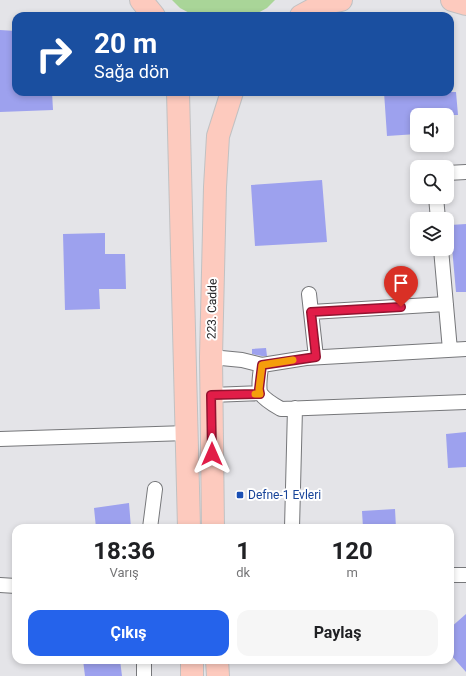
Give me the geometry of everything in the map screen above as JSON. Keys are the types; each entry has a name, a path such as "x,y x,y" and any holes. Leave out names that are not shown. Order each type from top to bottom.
{"main road":[{"path":"295,12 302,0"},
{"path":"308,12 325,3 340,0"},
{"path":"452,0 466,4"},
{"path":"178,96 189,524"},
{"name":"223. Cadde","path":"213,524 211,357 215,187 218,136 231,96"},
{"path":"192,664 192,676"},
{"path":"217,664 218,676"}],"street":[{"path":"454,173 466,172"},
{"path":"442,256 450,350"},
{"path":"309,294 316,357"},
{"path":"311,312 446,304"},
{"path":"211,357 242,360 262,365 316,357 466,349"},
{"path":"260,394 259,389 262,365"},
{"path":"211,395 260,394 281,409 466,402"},
{"path":"292,524 296,408"},
{"path":"0,439 187,433"},
{"path":"151,524 155,489"},
{"path":"454,575 466,574"},
{"path":"0,585 12,586"},
{"path":"144,664 144,676"}],"green space":[{"path":"172,0 275,0 267,8 260,12 188,12 180,8"}],"building":[{"path":"0,30 12,31 12,96 52,96 53,110 0,112"},
{"path":"454,92 456,92 458,115 454,115 454,108 410,108 410,134 387,136 384,96 454,96"},
{"path":"322,180 327,242 255,246 251,185"},
{"path":"466,224 466,292 456,292 453,256 454,256 454,225"},
{"path":"105,233 105,254 125,254 126,289 99,289 100,309 65,310 63,234"},
{"path":"266,348 267,356 252,354 252,349"},
{"path":"466,432 466,467 448,468 446,434"},
{"path":"129,503 131,524 96,524 94,508"},
{"path":"395,509 396,524 363,524 362,511"},
{"path":"466,614 466,672 454,658 454,624"},
{"path":"84,664 120,664 122,676 85,676"}],"slow traffic":[{"path":"255,394 260,394 259,389 262,365 293,360"}],"place":[{"name":"Defne-1 Evleri","path":"240,495"}],"route":[{"path":"212,454 211,395 260,394 259,389 262,365 316,357 311,312 401,307"}]}
